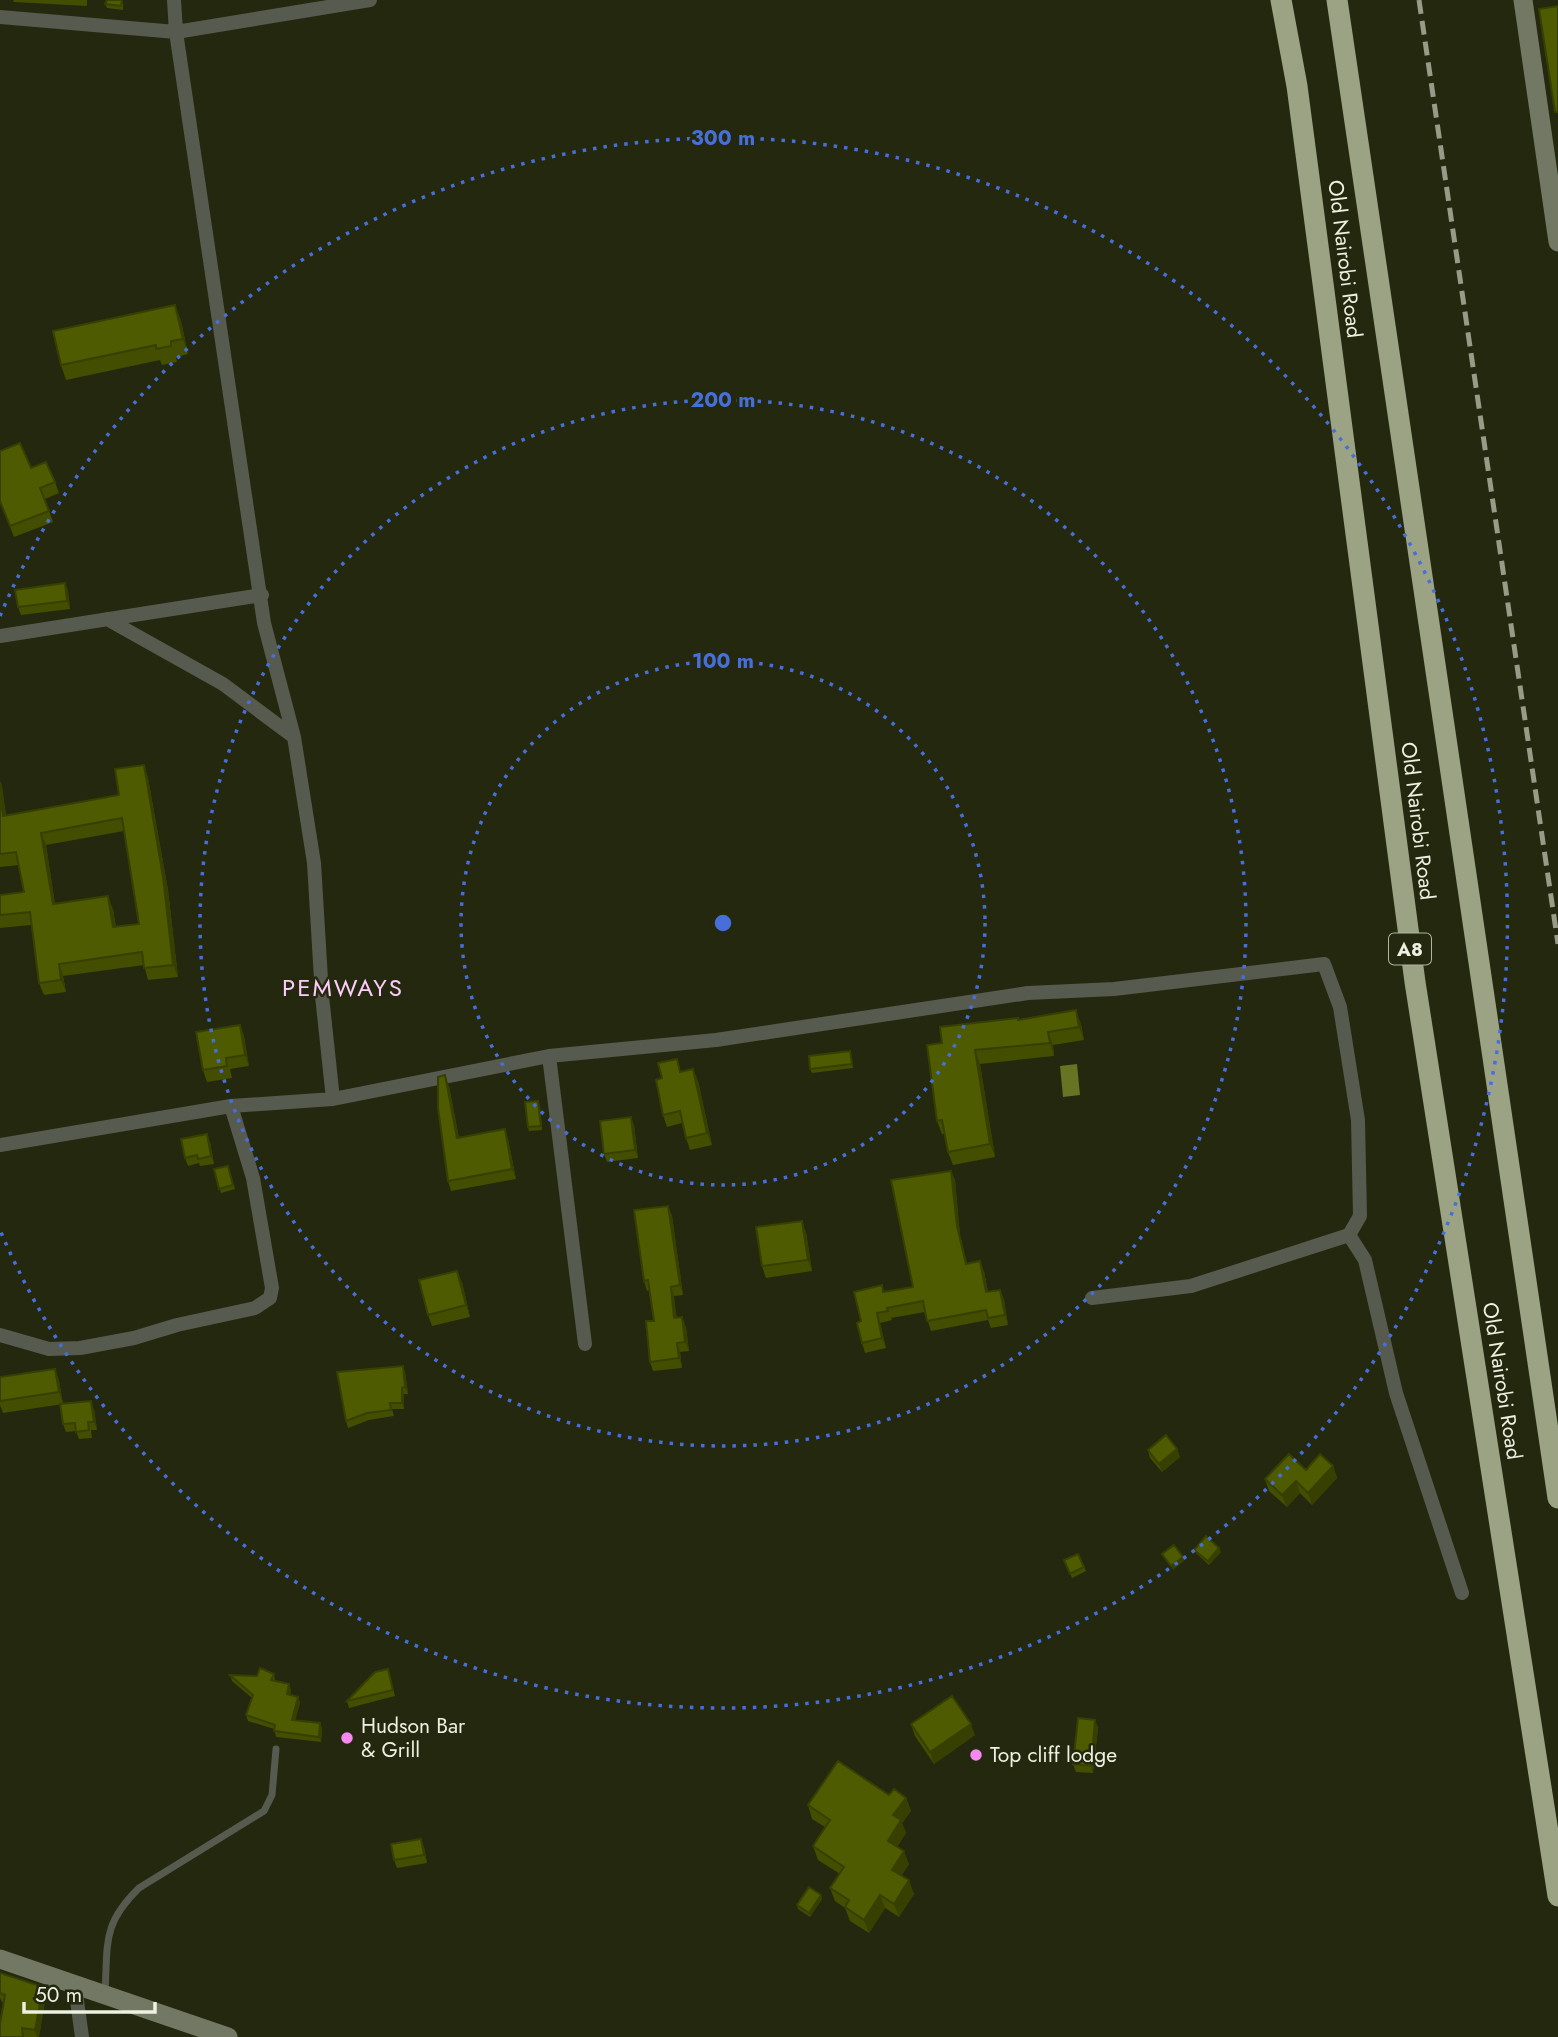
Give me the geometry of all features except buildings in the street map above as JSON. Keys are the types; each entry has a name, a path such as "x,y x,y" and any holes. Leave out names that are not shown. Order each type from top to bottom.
{"highway":[{"name":"Old Nairobi Road","path":"1281,0 1297,86 1415,982 1558,1896"},
{"path":"1320,0 1340,23"},
{"name":"Old Nairobi Road","path":"1337,0 1558,1498"}],"street":[{"path":"174,0 176,32 262,595 264,623 294,737 314,863 322,996 332,1099"},
{"path":"0,17 176,32 370,0"},
{"path":"1523,0 1554,180 1558,242"},
{"path":"0,636 262,595"},
{"path":"107,619 223,684 294,737"},
{"path":"0,1145 231,1106 332,1099 549,1056 716,1040 1028,993 1114,989 1324,964 1340,1007 1358,1121 1360,1216 1349,1235 1191,1286 1092,1298"},
{"path":"549,1056 585,1344"},
{"path":"0,1335 61,1350 134,1338 262,1306 270,1298 272,1288 253,1178 231,1106"},
{"path":"1349,1235 1365,1260 1396,1393 1462,1593"},
{"path":"0,1959 228,2037"},
{"path":"75,1986 82,2037"}],"lane":[{"path":"104,1996 109,1928 122,1904 139,1888 264,1811 272,1795 276,1749"}],"shaded area":[{"path":"1077,1064 1080,1095 1063,1097 1060,1066"}],"railway":[{"path":"1419,0 1558,944"}],"place":[{"name":"Hudson Bar & Grill","path":"347,1738"},
{"name":"Top cliff lodge","path":"976,1755"}],"district":[{"name":"PEMWAYS","path":"343,987"}]}
